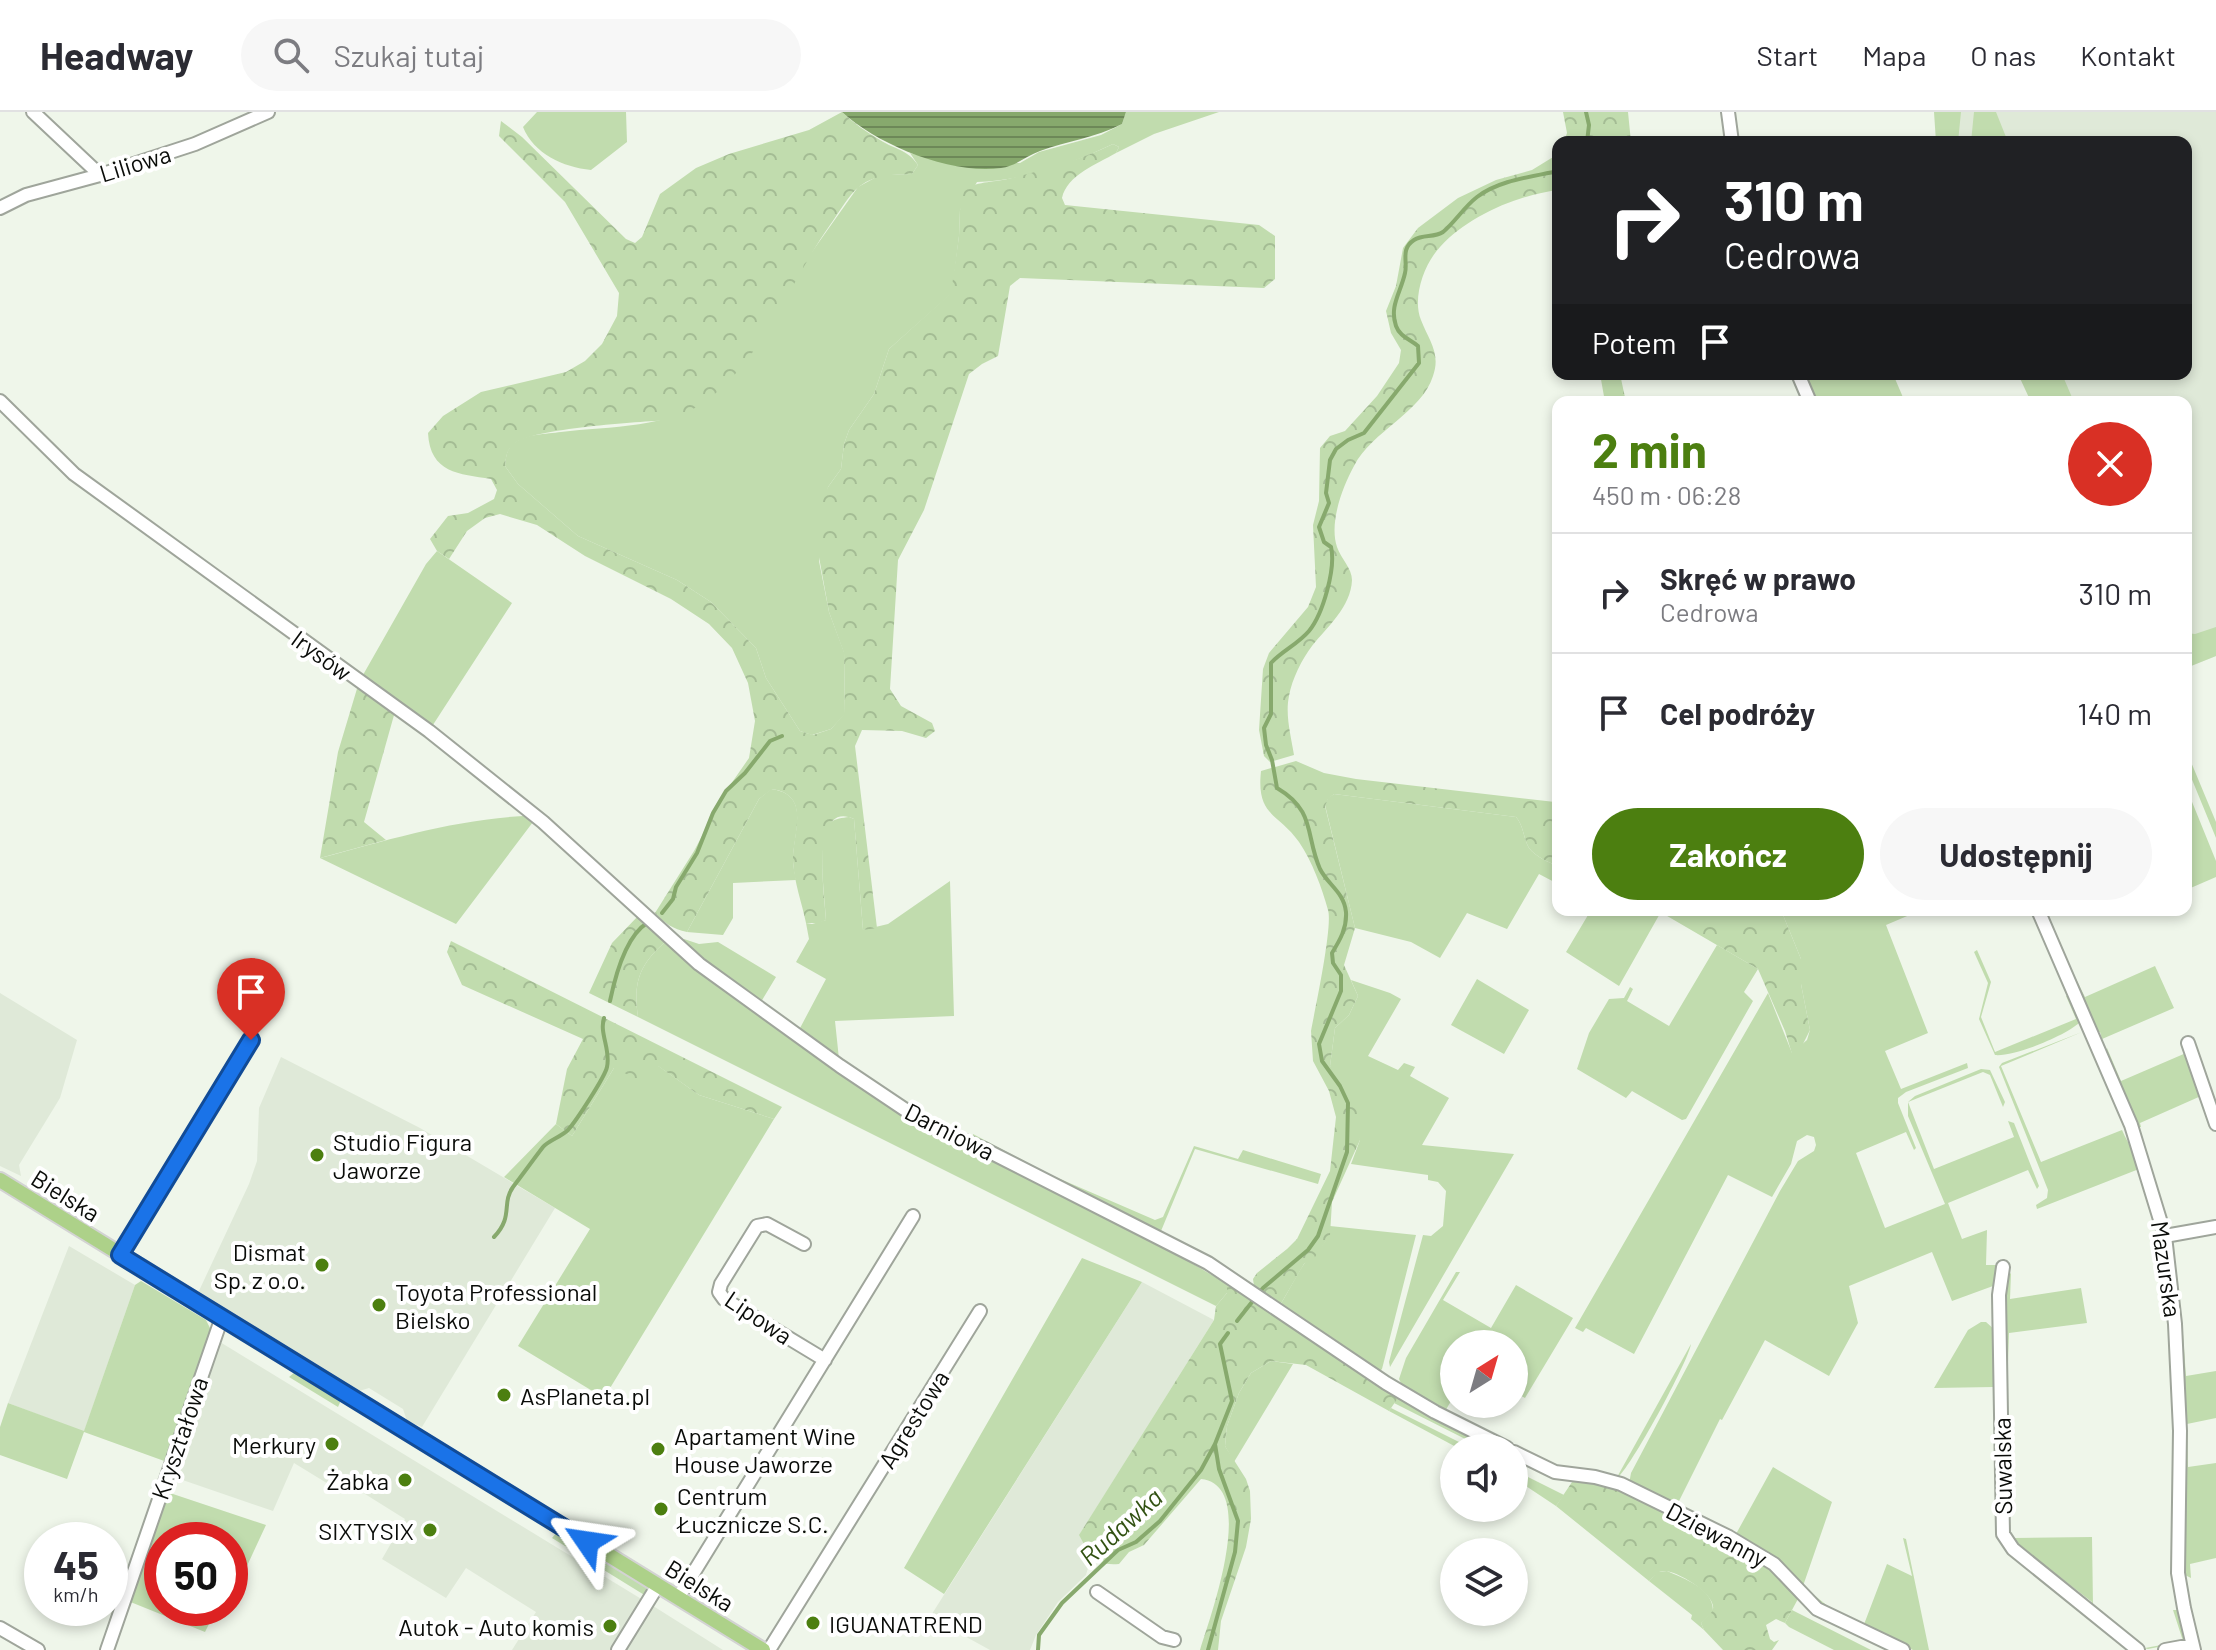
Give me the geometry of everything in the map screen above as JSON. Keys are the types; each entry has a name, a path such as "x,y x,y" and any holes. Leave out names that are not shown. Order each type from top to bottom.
{"main road":[{"name":"Bielska","path":"0,1180 763,1650"}],"street":[{"path":"33,112 100,175"},
{"name":"Liliowa","path":"0,208 26,195 195,144 268,112"},
{"path":"1728,112 1731,136"},
{"name":"Irysów","path":"0,401 74,474 429,731 543,822 671,936"},
{"name":"Mazurska","path":"2041,916 2131,1125 2165,1236 2175,1324 2180,1431 2178,1573 2193,1647"},
{"name":"Darniowa","path":"671,936 699,964 928,1125 982,1148 1161,1237 1222,1271 1386,1383 1479,1434"},
{"path":"120,1255 251,1040"},
{"path":"2188,1043 2216,1124"},
{"path":"678,1598 913,1216"},
{"name":"Lipowa","path":"804,1244 767,1224 757,1226 719,1292 724,1299 825,1360"},
{"path":"2165,1236 2216,1227"},
{"name":"Suwalska","path":"2003,1267 1999,1295 2003,1534 2013,1549 2138,1650"},
{"name":"Agrestowa","path":"769,1650 980,1311"},
{"name":"Kryształowa","path":"107,1650 222,1317"},
{"name":"Dziewanny","path":"1528,1459 1555,1472 1621,1484 1729,1537 1774,1564 1817,1609 1903,1650"},
{"path":"618,1650 658,1585"},
{"path":"1097,1592 1168,1638 1157,1650"},
{"path":"0,1628 38,1650"},
{"path":"2165,1650 2193,1647"}],"shaded area":[{"path":"842,112 1126,112 1122,124 1112,129 1040,151 1006,167 981,169 960,167 916,155 875,136"},
{"path":"1941,112 2216,112 2216,656 2192,666 2192,396 2034,396 2027,380 2192,380 2192,136 1943,136"},
{"path":"0,993 77,1040 60,1098 19,1165 21,1176 0,1166"},
{"path":"281,1057 420,1128 555,1208 422,1427 407,1421 403,1409 369,1388 359,1391 198,1293 249,1184 257,1161 259,1108"},
{"path":"69,1246 135,1285 84,1432 8,1403"},
{"path":"1142,1282 1214,1320 1080,1534 1091,1557 1086,1575 1058,1602 1030,1650 990,1650 930,1617"},
{"path":"220,1342 643,1600 614,1650 512,1650 536,1612 466,1568 446,1598 382,1559 405,1519 349,1484 343,1493 294,1463 273,1511 171,1476"},
{"path":"650,1604 723,1650 622,1650"}],"green space":[{"path":"537,112 626,112 627,142 591,170 570,166 542,152 528,136 523,127"},
{"path":"842,112 870,134 905,153 918,165 912,174 872,179 852,194 813,251 763,336 723,387 698,406 669,420 587,427 525,438 509,449 505,466 518,484 578,536 677,580 711,602 756,648 766,678 800,731 813,735 831,729 845,713 844,653 829,612 815,535 819,510 828,487 841,469 849,430 874,394 889,349 951,293 964,190 1063,164 1113,144 1119,147 1116,153 1084,171 1070,183 1062,198 1065,205 1259,225 1275,236 1275,279 1264,288 1020,278 1010,286 998,356 969,374 924,510 898,560 890,689 901,706 932,723 935,731 926,738 902,731 862,730 855,746 877,928 863,930 854,819 840,817 830,823 825,837 823,874 826,920 806,923 794,869 796,807 784,793 772,789 759,799 687,932 669,925 655,913 694,851 726,791 749,758 755,721 748,683 732,648 709,624 671,599 585,556 537,525 500,514 485,518 467,531 449,559 437,551 430,539 448,516 468,513 494,499 497,490 491,479 458,473 440,464 430,446 428,433 443,416 481,392 566,372 585,361 602,344 617,316 619,293 565,202 499,136 501,121 522,137 626,239 635,243 642,237 660,194 696,168 729,154 809,130"},
{"path":"1126,112 1219,112 1154,134 1116,153 1119,147 1113,144 1047,170 977,182 960,210 952,293 889,349 874,394 849,430 841,469 828,487 819,561 829,612 844,652 845,714 831,729 812,735 800,731 766,678 756,648 711,602 677,580 578,536 518,484 505,466 509,449 523,438 659,421 694,407 709,397 858,187 880,175 912,174 918,165 910,153 949,163 1020,163 1039,152 1101,135 1122,124"},
{"path":"1563,112 1628,112 1630,136 1566,136"},
{"path":"1934,112 1961,112 1959,136 1936,136"},
{"path":"1974,112 1996,112 2006,136 1972,136"},
{"path":"1552,158 1552,191 1510,202 1479,217 1440,247 1425,272 1418,302 1421,320 1435,354 1433,376 1419,400 1362,454 1345,485 1338,506 1335,538 1352,576 1351,590 1337,616 1305,657 1292,683 1288,711 1294,755 1270,762 1264,756 1259,730 1263,669 1269,653 1308,607 1316,587 1313,525 1319,501 1320,448 1330,436 1345,431 1377,396 1399,363 1401,350 1391,333 1386,311 1396,286 1403,248 1418,228 1458,198 1496,180 1532,170"},
{"path":"1601,380 1621,380 1625,396 1604,396"},
{"path":"1805,380 1896,380 1902,396 1812,396"},
{"path":"2021,380 2065,380 2071,396 2028,396"},
{"path":"437,551 512,603 429,731 359,682 426,564"},
{"path":"2216,627 2216,656 2192,666 2192,634"},
{"path":"359,682 396,708 364,822 386,840 320,858 338,752"},
{"path":"1296,761 1324,773 1356,779 1552,802 1552,863 1529,848 1516,817 1334,794 1328,799 1325,806 1355,928 1344,965 1358,996 1349,1015 1335,1028 1330,1066 1358,1100 1360,1140 1332,1202 1330,1235 1315,1257 1304,1264 1279,1307 1254,1286 1253,1279 1297,1239 1330,1171 1336,1117 1329,1091 1313,1061 1311,1031 1326,950 1328,910 1320,884 1299,842 1266,806 1260,786 1261,771"},
{"path":"2192,764 2216,822 2216,838 2192,780"},
{"path":"771,789 784,792 792,798 796,807 793,860 796,880 733,883 733,918 723,935 687,932 759,799"},
{"path":"1334,794 1516,817 1529,848 1552,863 1552,881 1539,874 1507,929 1467,913 1440,958 1411,942 1355,928 1325,805"},
{"path":"2192,802 2216,861 2216,877 2192,887"},
{"path":"523,816 533,822 456,924 320,858 445,826"},
{"path":"849,817 854,819 863,930 888,924 950,881 954,1016 835,1021 839,1059 799,1030 826,979 796,962 809,939 806,923 826,920 822,854 826,830 832,821"},
{"path":"640,914 665,942 649,959 640,975 636,994 638,1017 589,993 612,943"},
{"path":"1587,916 1659,916 1619,986 1566,952"},
{"path":"1667,916 1783,916 1801,959 1801,984 1810,1030 1801,1048 1792,1054 1758,969"},
{"path":"1783,916 1907,916 1886,925 1928,1033 1885,1051 1901,1089 1967,1063 1968,1068 1898,1098 1916,1148 1914,1150 1906,1132 1856,1153 1885,1228 1945,1204 1908,1116 1908,1102 1934,1169 2014,1137 2008,1121 2014,1123 2039,1186 2037,1189 2028,1170 1948,1203 1962,1239 1987,1230 1986,1265 2000,1265 1993,1286 1952,1301 1932,1252 1849,1286 1858,1323 1829,1376 1765,1340 1720,1419 1676,1507 1629,1484 1631,1473 1780,1191 1798,1161 1814,1151 1814,1137 1807,1135 1797,1141 1791,1164 1772,1197 1728,1175 1634,1354 1586,1328 1583,1332 1575,1328 1768,993 1792,1053 1807,1040 1810,1030 1801,984 1801,959"},
{"path":"684,939 699,944 718,942 776,977 761,1002 682,944"},
{"path":"451,941 782,1107 774,1119 699,1095 658,1066 643,1082 614,1068 572,1136 556,1124 567,1069 583,1039 462,985 447,952"},
{"path":"665,942 926,1128 1161,1245 1227,1284 1227,1293 1216,1306 638,1017 636,994 640,975 649,959"},
{"path":"1717,945 1758,969 1744,992 1753,1001 1686,1119 1682,1120 1632,1091 1626,1098 1577,1069 1589,1033 1609,999 1624,998 1630,987 1633,989 1627,1001 1669,1026"},
{"path":"1977,950 1991,982 1981,1017 1995,1052 2076,1019 2066,996 2071,994 2081,1021 2040,1044 1995,1055 1979,1019 1988,983 1974,952"},
{"path":"2155,966 2174,1008 2102,1039 2074,981 2076,979 2085,997"},
{"path":"1477,979 1529,1010 1504,1054 1451,1025"},
{"path":"1351,980 1401,999 1368,1056 1398,1070 1404,1063 1415,1067 1410,1076 1449,1098 1422,1145 1514,1154 1390,1367 1423,1235 1431,1236 1443,1226 1446,1191 1438,1182 1428,1180 1428,1175 1351,1164 1360,1140 1330,1066 1335,1028 1349,1015 1358,996"},
{"path":"2082,1032 2001,1066 2041,1162 2122,1130 2139,1169 2037,1209 2036,1205 2047,1198 2048,1190 1999,1067 2002,1063"},
{"path":"2107,1048 2121,1081 2186,1053 2201,1096 2137,1127 2105,1052"},
{"path":"657,1065 699,1095 774,1119 604,1398 518,1346 590,1229 504,1177 556,1124 572,1136 614,1068"},
{"path":"1981,1069 1990,1070 2005,1102 2003,1107 1990,1075 1983,1072 1908,1102 1915,1096"},
{"path":"973,1134 1051,1175 1155,1220 1163,1217 1194,1146 1238,1159 1243,1150 1321,1174 1318,1184 1195,1149 1161,1231 1188,1245 1185,1247 973,1138"},
{"path":"1330,1226 1416,1235 1382,1369 1378,1373 1279,1307 1302,1267 1327,1239"},
{"path":"1082,1258 1142,1282 944,1594 904,1568"},
{"path":"1456,1272 1460,1272 1443,1300 1491,1328 1516,1285 1573,1318 1528,1393 1528,1330 1440,1330 1440,1411 1404,1389 1399,1379 1406,1358"},
{"path":"2011,1273 2010,1299 2081,1288 2087,1323 2009,1333 2007,1391 2003,1359 2006,1278"},
{"path":"141,1281 206,1320 211,1330 167,1462 84,1432 67,1479 0,1455 0,1427 8,1403 84,1431 135,1285"},
{"path":"1227,1284 1400,1395 1389,1411 1306,1365 1271,1361 1251,1373 1239,1393 1227,1426 1225,1446 1250,1491 1251,1519 1246,1547 1221,1621 1218,1650 1200,1650 1220,1583 1229,1527 1227,1504 1218,1487 1201,1479 1144,1545 1129,1552 1119,1564 1103,1563 1093,1558 1079,1535 1214,1320 1216,1306 1227,1293"},
{"path":"2182,1320 2186,1376 2216,1371 2216,1418 2187,1424 2188,1467 2216,1463 2216,1558 2190,1564 2191,1578 2185,1575"},
{"path":"1986,1322 1996,1331 1993,1387 1934,1388 1968,1330"},
{"path":"1691,1344 1658,1414 1616,1479"},
{"path":"1271,1361 1293,1364 1234,1462 1225,1446 1227,1426 1239,1393 1251,1373"},
{"path":"295,1372 304,1374 342,1398 338,1407 289,1377"},
{"path":"1400,1395 1474,1434 1455,1434 1394,1403"},
{"path":"1391,1408 1443,1434 1440,1434 1440,1438 1389,1411"},
{"path":"1773,1467 1832,1502 1803,1586 1835,1612 1818,1606 1736,1534"},
{"path":"1528,1477 1564,1495 1556,1506 1528,1487"},
{"path":"1574,1479 1599,1481 1620,1489 1763,1560 1799,1597 1785,1623 1776,1619 1766,1625 1770,1639 1774,1642 1779,1640 1772,1650 1723,1650 1701,1623 1713,1609 1702,1590 1671,1572 1658,1573 1649,1581 1556,1506"},
{"path":"167,1492 266,1525 248,1564 248,1522 156,1522"},
{"path":"558,1531 646,1585 646,1596 552,1538"},
{"path":"2092,1537 2093,1606 2145,1648 2183,1641 2173,1610 2178,1610 2184,1642 2148,1649 2143,1648 2091,1606 2092,1602 2017,1544 2015,1538"},
{"path":"1903,1538 1906,1539 1929,1650 1913,1650 1863,1627 1887,1564 1912,1576"},
{"path":"144,1556 144,1607 128,1601"},
{"path":"1667,1571 1689,1581 1709,1597 1713,1612 1701,1623 1704,1630 1691,1619 1692,1615 1649,1581 1657,1572"},
{"path":"1792,1610 1871,1650 1834,1650 1789,1627 1785,1623"},
{"path":"190,1626 208,1626 205,1632"}],"waterway":[{"name":"Rudawka","path":"1586,112 1588,136"},
{"name":"Rudawka","path":"1237,1321 1263,1288 1308,1250 1318,1236 1347,1152 1348,1103 1322,1061 1319,1044 1341,991 1341,975 1333,963 1332,953 1344,929 1345,905 1320,869 1304,815 1277,788 1264,728 1271,714 1271,663 1309,631 1327,590 1332,567 1331,547 1324,542 1319,527 1329,503 1326,493 1330,460 1336,449 1364,433 1419,363 1418,346 1400,333 1394,319 1405,273 1407,247 1417,238 1443,232 1472,201 1486,191 1552,172"},
{"path":"662,913 673,899 676,887 697,853 713,813 726,791 770,741 782,736"},
{"path":"610,1001 627,948 639,929 647,923"},
{"path":"494,1237 504,1223 513,1187 543,1147 568,1130 605,1072 608,1054 604,1018"},
{"name":"Rudawka","path":"1038,1650 1039,1635 1062,1603 1118,1550 1136,1542 1160,1521 1201,1470 1232,1401 1220,1344 1228,1333"},
{"path":"1208,1650 1235,1552 1238,1521 1219,1469 1215,1444"}],"place":[{"name":"Studio Figura Jaworze","path":"317,1155"},
{"name":"Dismat Sp. z o.o.","path":"322,1265"},
{"name":"Toyota Professional Bielsko","path":"379,1305"},
{"name":"AsPlaneta.pl","path":"504,1395"},
{"name":"Merkury","path":"332,1444"},
{"name":"Apartament Wine House Jaworze","path":"658,1449"},
{"name":"Żabka","path":"405,1480"},
{"name":"Centrum Łucznicze S.C.","path":"661,1509"},
{"name":"SIXTYSIX","path":"430,1530"},
{"name":"IGUANATREND","path":"813,1623"},
{"name":"Autok - Auto komis","path":"610,1626"}],"route":[{"path":"251,1040 120,1255 587,1542"}]}
